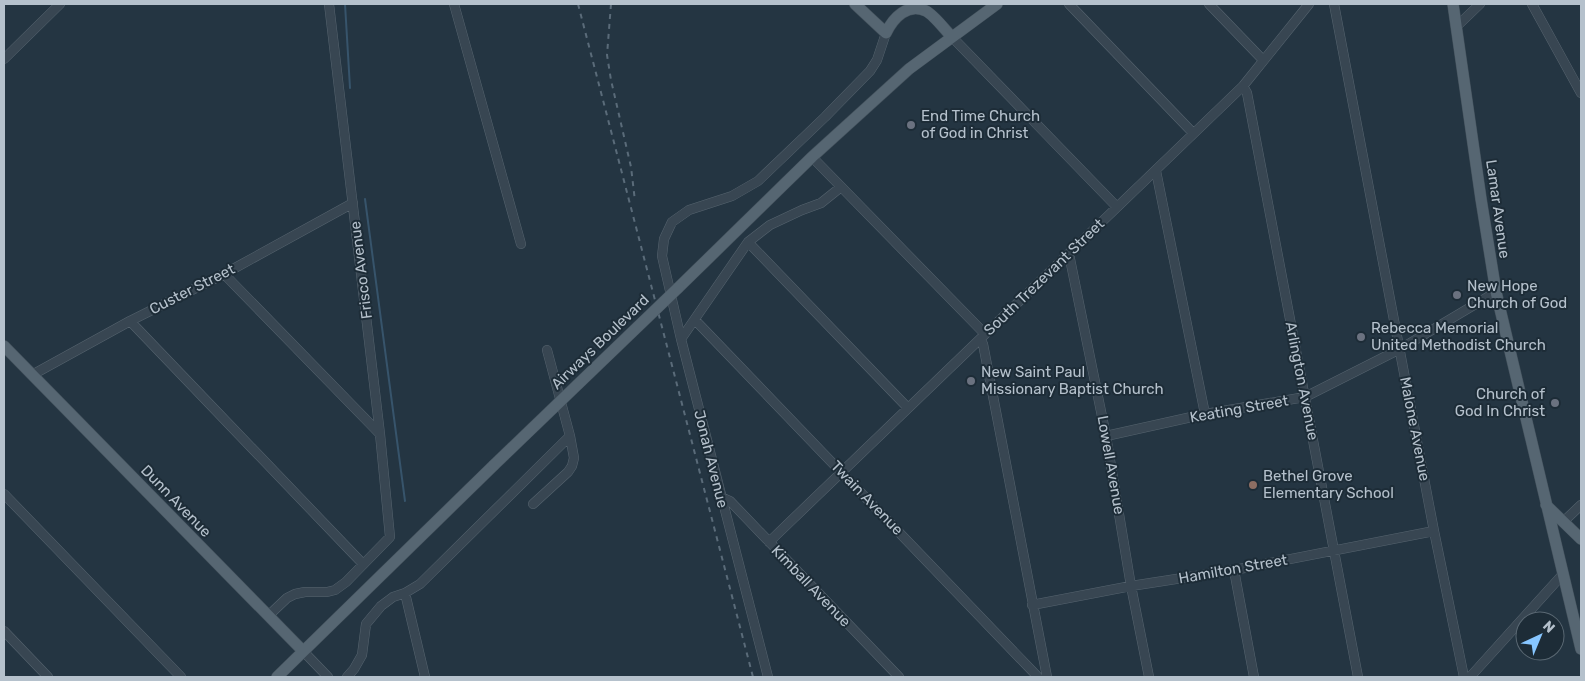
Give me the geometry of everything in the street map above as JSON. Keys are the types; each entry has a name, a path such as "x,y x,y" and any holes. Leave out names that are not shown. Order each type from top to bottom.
{"main road":[{"path":"855,4 886,33 891,23 901,13 915,9 927,11 952,37"},
{"name":"Airways Boulevard","path":"277,677 812,157 909,69 997,4"},
{"name":"Lamar Avenue","path":"1453,4 1480,199 1496,292 1581,649"},
{"name":"Dunn Avenue","path":"4,346 303,651"},
{"path":"1546,505 1581,539"}],"street":[{"path":"4,59 60,4"},
{"name":"Frisco Avenue","path":"329,4 380,434 390,537 363,564"},
{"path":"454,4 521,244"},
{"path":"1069,4 1193,133"},
{"path":"1209,4 1263,60"},
{"name":"South Trezevant Street","path":"769,542 1243,86 1309,4"},
{"name":"Malone Avenue","path":"1334,4 1434,531 1464,677"},
{"path":"1456,27 1480,4"},
{"path":"1532,4 1581,93"},
{"name":"Jonah Avenue","path":"768,677 681,339 662,256 664,239 672,222 689,210 732,196 758,181 870,71 877,60 886,33"},
{"path":"952,37 1117,207"},
{"name":"Arlington Avenue","path":"1243,86 1247,93 1358,677"},
{"path":"812,157 982,337 1047,677"},
{"path":"1156,171 1205,414"},
{"path":"681,339 748,242 770,225 821,202 841,187"},
{"name":"Custer Street","path":"32,375 130,321 224,274 353,203"},
{"path":"748,242 908,408"},
{"name":"Lowell Avenue","path":"1069,254 1106,436 1131,586 1150,677"},
{"path":"224,274 380,434"},
{"name":"Keating Street","path":"1106,436 1205,414 1305,398 1400,349 1496,292"},
{"name":"Twain Avenue","path":"695,320 1038,677"},
{"path":"130,321 363,564 346,582 335,590 295,594 287,598 268,616"},
{"path":"533,504 568,472 574,458 547,350"},
{"path":"347,677 362,655 366,624 381,606 393,597 405,593 420,584 570,436"},
{"path":"4,494 180,677"},
{"name":"Kimball Avenue","path":"721,497 730,501 898,677"},
{"path":"1564,522 1581,504"},
{"name":"Hamilton Street","path":"1032,605 1131,586 1234,570 1434,531"},
{"path":"1234,570 1254,677"},
{"path":"1470,677 1563,574"},
{"path":"405,593 425,677"},
{"path":"4,631 48,677"},
{"name":"Dunn Avenue","path":"303,651 328,677"}],"waterway":[{"path":"345,4 350,88"},
{"path":"365,199 405,501"}],"railway":[{"path":"578,4 753,677"},
{"path":"611,4 607,55 631,167 635,201"}],"place":[{"name":"End Time Church of God in Christ","path":"911,125"},
{"name":"New Hope Church of God","path":"1457,295"},
{"name":"Rebecca Memorial United Methodist Church","path":"1361,337"},
{"name":"New Saint Paul Missionary Baptist Church","path":"971,381"},
{"name":"Church of God In Christ","path":"1555,403"},
{"name":"Bethel Grove Elementary School","path":"1253,485"}]}
